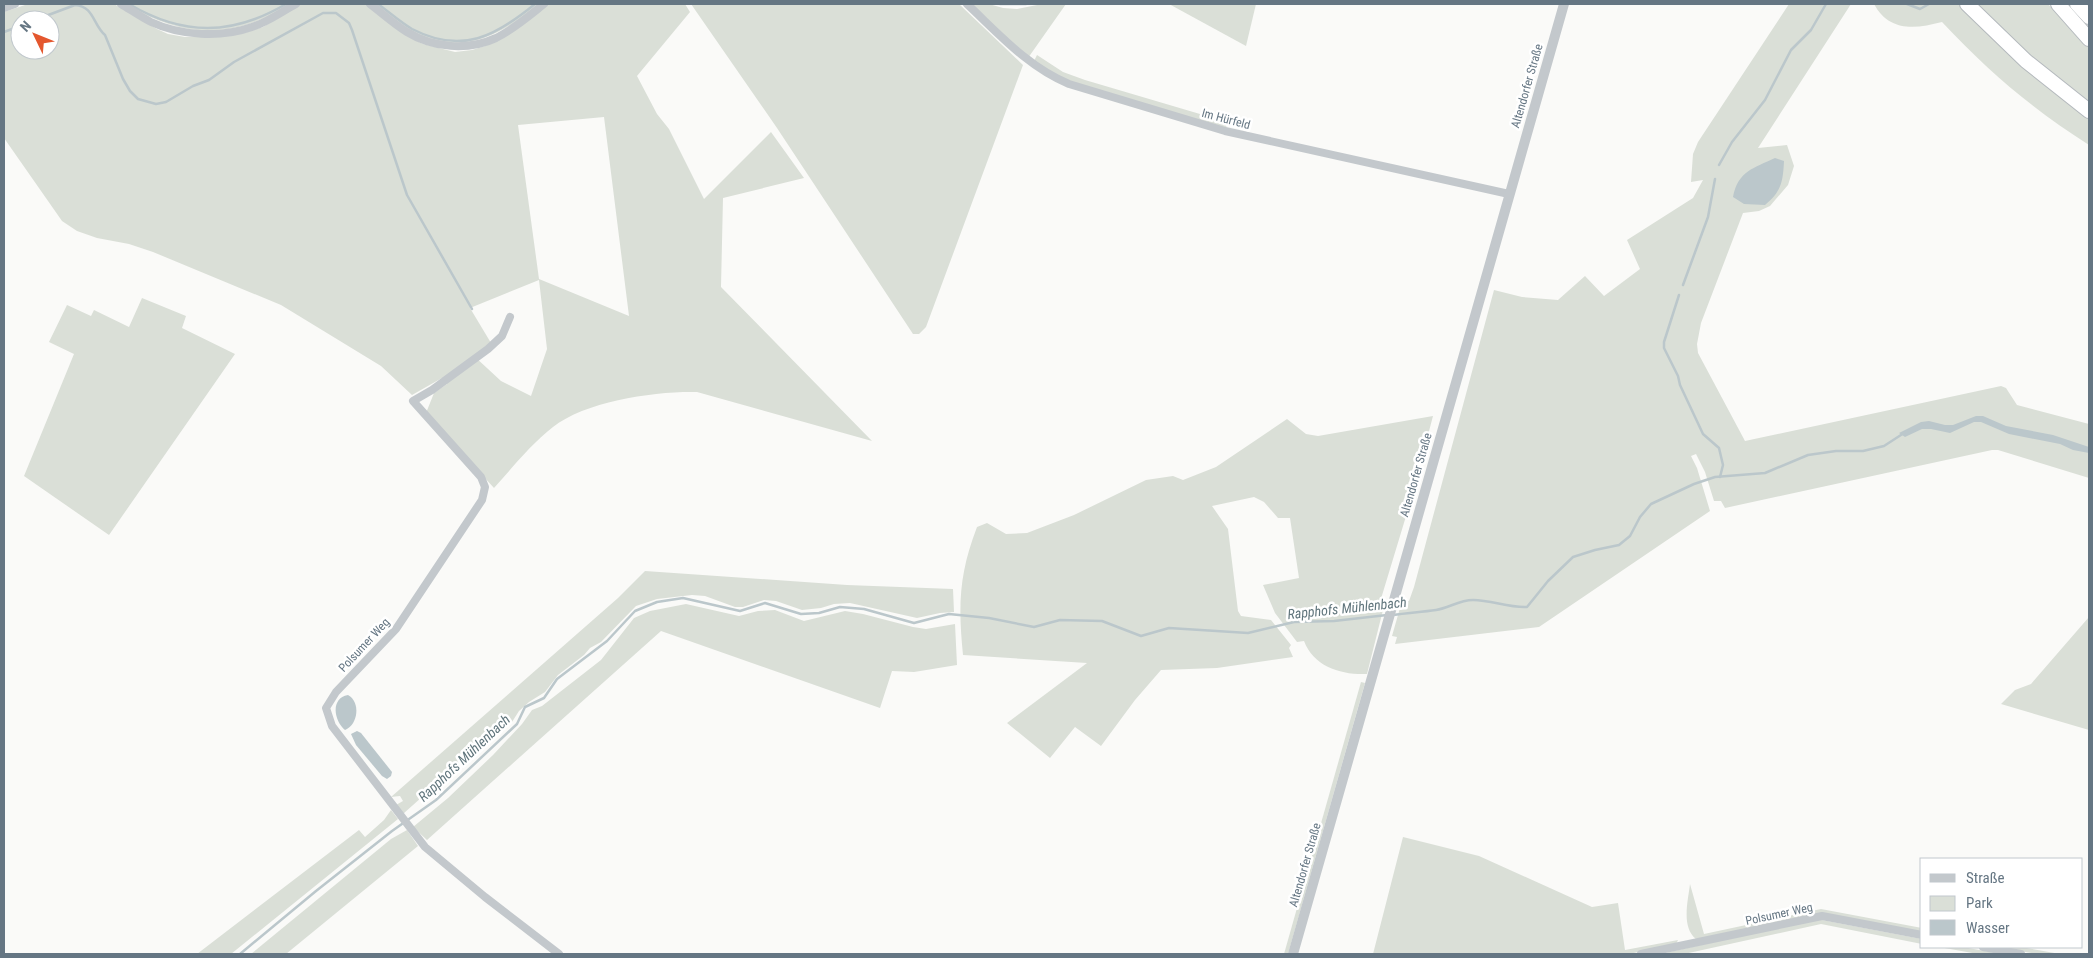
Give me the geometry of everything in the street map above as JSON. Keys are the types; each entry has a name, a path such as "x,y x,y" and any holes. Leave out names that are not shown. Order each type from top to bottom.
{"highway":[{"path":"1967,4 2026,61 2089,111"},
{"path":"2058,4 2089,39"},
{"path":"2078,5 2089,17"}],"street":[{"path":"4,8 15,4"},
{"path":"121,4 151,22 180,31 197,33 219,33 250,28 296,4"},
{"path":"370,4 407,32 423,40 447,46 470,46 496,38 544,4"},
{"name":"Im Hürfeld","path":"967,4 1036,68 1049,76 1069,84 1225,131 1509,194"},
{"name":"Altendorfer Straße","path":"1293,954 1564,4"},
{"name":"Polsumer Weg","path":"510,317 502,336 488,349 432,390 413,401 481,477 485,487 482,500 396,629 336,692 326,708 332,726 425,847 485,897 559,954"},
{"name":"Polsumer Weg","path":"1641,954 1822,916 1920,935"},
{"path":"1989,948 2021,954"}],"green space":[{"path":"28,4 114,4 157,29 168,34 185,37 244,33 263,27 301,4 365,4 411,38 423,44 455,52 485,46 518,28 548,4 685,4 690,12 637,76 657,114 669,129 704,199 771,132 804,178 723,198 721,287 872,441 697,392 661,393 602,404 567,418 537,441 494,488 426,413 434,393 447,384 442,378 412,395 381,366 281,305 153,252 77,231 62,221 4,138 4,12 10,10","holes":["604,117 629,316 539,279 518,125","539,280 547,349 531,396 501,381 474,356 491,343 470,308"]},
{"path":"125,4 290,4 269,16 248,24 208,31 187,29 167,24"},
{"path":"374,4 539,4 511,25 496,33 481,39 449,43 432,40 409,30"},
{"path":"691,4 959,4 1023,65 926,327 919,334 913,334 777,128"},
{"path":"971,4 989,4 1017,9 1042,4 1066,4 1028,58"},
{"path":"1169,4 1256,4 1246,46"},
{"path":"1789,4 1851,4 1758,148 1787,145 1794,166 1788,185 1770,206 1759,211 1743,213 1701,323 1697,344 1698,353 1745,441 2001,386 2006,388 2017,405 2089,424 2089,478 1998,450 1992,450 1725,508 1721,501 1714,501 1705,472 1696,454 1691,456 1697,468 1710,511 1539,627 1395,644 1397,637 1392,636 1402,601 1409,601 1414,587 1494,290 1522,297 1558,300 1585,276 1604,296 1640,269 1627,240 1693,198 1703,180 1691,182 1693,154 1698,142"},
{"path":"1874,4 2048,4 2089,47 2089,145 2048,117 2011,88 1942,22 1913,27 1895,24 1887,20"},
{"path":"1037,55 1063,72 1085,80 1227,122 1226,129 1075,84 1054,74 1034,61"},
{"path":"142,298 186,316 182,328 235,354 109,535 24,476 74,354 49,342 67,305 91,316 94,310 129,327"},
{"path":"1433,416 1410,503 1380,602 1385,602 1367,674 1338,671 1321,663 1314,657 1304,641 1297,642 1275,613 1263,585 1299,578 1290,518 1278,518 1264,502 1254,497 1212,506 1228,529 1238,611 1241,616 1271,620 1291,645 1289,648 1293,657 1217,668 1161,670 1135,700 1101,746 1075,727 1050,758 1007,723 1087,663 963,655 961,590 963,575 977,527 987,523 1006,534 1027,533 1074,515 1146,480 1173,476 1183,480 1216,467 1287,419 1306,434 1318,436"},
{"path":"645,571 847,585 953,589 954,612 917,618 850,603 802,610 776,601 764,600 743,607 735,607 705,596 692,595 657,599 636,606 601,642 590,648 558,675 545,692 519,711 512,722 493,739 470,754 403,814 396,805 403,801 400,796 391,797 618,598"},
{"path":"686,604 739,616 758,611 775,610 804,621 845,611 926,629 955,624 957,665 914,672 892,671 880,708 661,631 427,840 413,827 448,798 493,755 522,724 532,710 542,706 601,660 634,618 650,611"},
{"path":"2089,617 2089,730 2001,704 2015,690 2031,684"},
{"path":"1361,682 1365,683 1288,954 1284,954"},
{"path":"391,810 398,819 231,954 197,954 359,830 365,837 384,820"},
{"path":"407,830 418,846 286,954 251,954 391,839"},
{"path":"1403,837 1479,856 1592,907 1618,903 1625,950 1678,940 1676,944 1629,954 1373,954"},
{"path":"1690,884 1704,934 1821,909 1920,928 1920,932 1827,914 1696,939 1688,928 1687,906"},
{"path":"1814,920 1920,939 1920,944 1821,924 1684,954 1660,954"},
{"path":"1945,948 1968,948 2001,954 1978,954"},
{"path":"2004,948 2027,948 2060,954 2037,954"}],"water":[{"path":"1775,158 1784,161 1783,175 1775,196 1765,205 1744,204 1733,197 1735,188 1743,176 1754,168"},
{"path":"1976,416 1983,416 2006,426 2053,435 2089,447 2089,453 2073,450 2060,444 2009,434 1981,422 1974,422 1950,433 1922,429 1905,437 1899,433 1921,422 1929,421 1953,425"},
{"path":"348,695 355,703 356,713 353,723 345,730 336,716 336,705 338,700"},
{"path":"357,731 361,733 392,772 391,776 387,779 382,776 356,745 351,734"}],"waterway":[{"path":"129,4 149,15 169,22 208,28 246,22 266,15 286,4"},
{"path":"378,4 412,29 430,37 447,41 463,41 492,33 535,4"},
{"path":"1000,4 1026,4"},
{"path":"1719,165 1732,142 1765,100 1791,50 1811,30 1826,4"},
{"path":"1907,4 1920,9 1929,4"},
{"path":"60,11 75,5 81,6 90,12 105,35 123,79 130,91 138,99 156,104 166,102 193,86 209,80 234,62 323,13 336,13 349,23 352,30 407,195 472,309"},
{"path":"4,32 10,30"},
{"path":"1683,285 1708,217 1715,179"},
{"path":"1679,295 1664,342 1664,348 1703,434 1719,448 1723,465 1720,477"},
{"name":"Rapphofs Mühlenbach","path":"1393,615 1436,610 1463,601 1473,600 1527,607 1548,581 1573,557 1619,545 1630,536 1640,517 1651,504 1694,484 1715,477 1765,473 1808,455 1836,451 1863,451 1884,446 1904,433"},
{"name":"Rapphofs Mühlenbach","path":"240,954 392,831 436,800 517,724 525,707 544,698 557,679 607,641 635,611 657,602 683,598 740,611 765,603 801,614 819,613 840,607 864,609 914,623 949,614 989,618 1034,627 1060,620 1102,621 1141,636 1169,628 1248,633 1294,622 1334,621 1387,615"}]}
